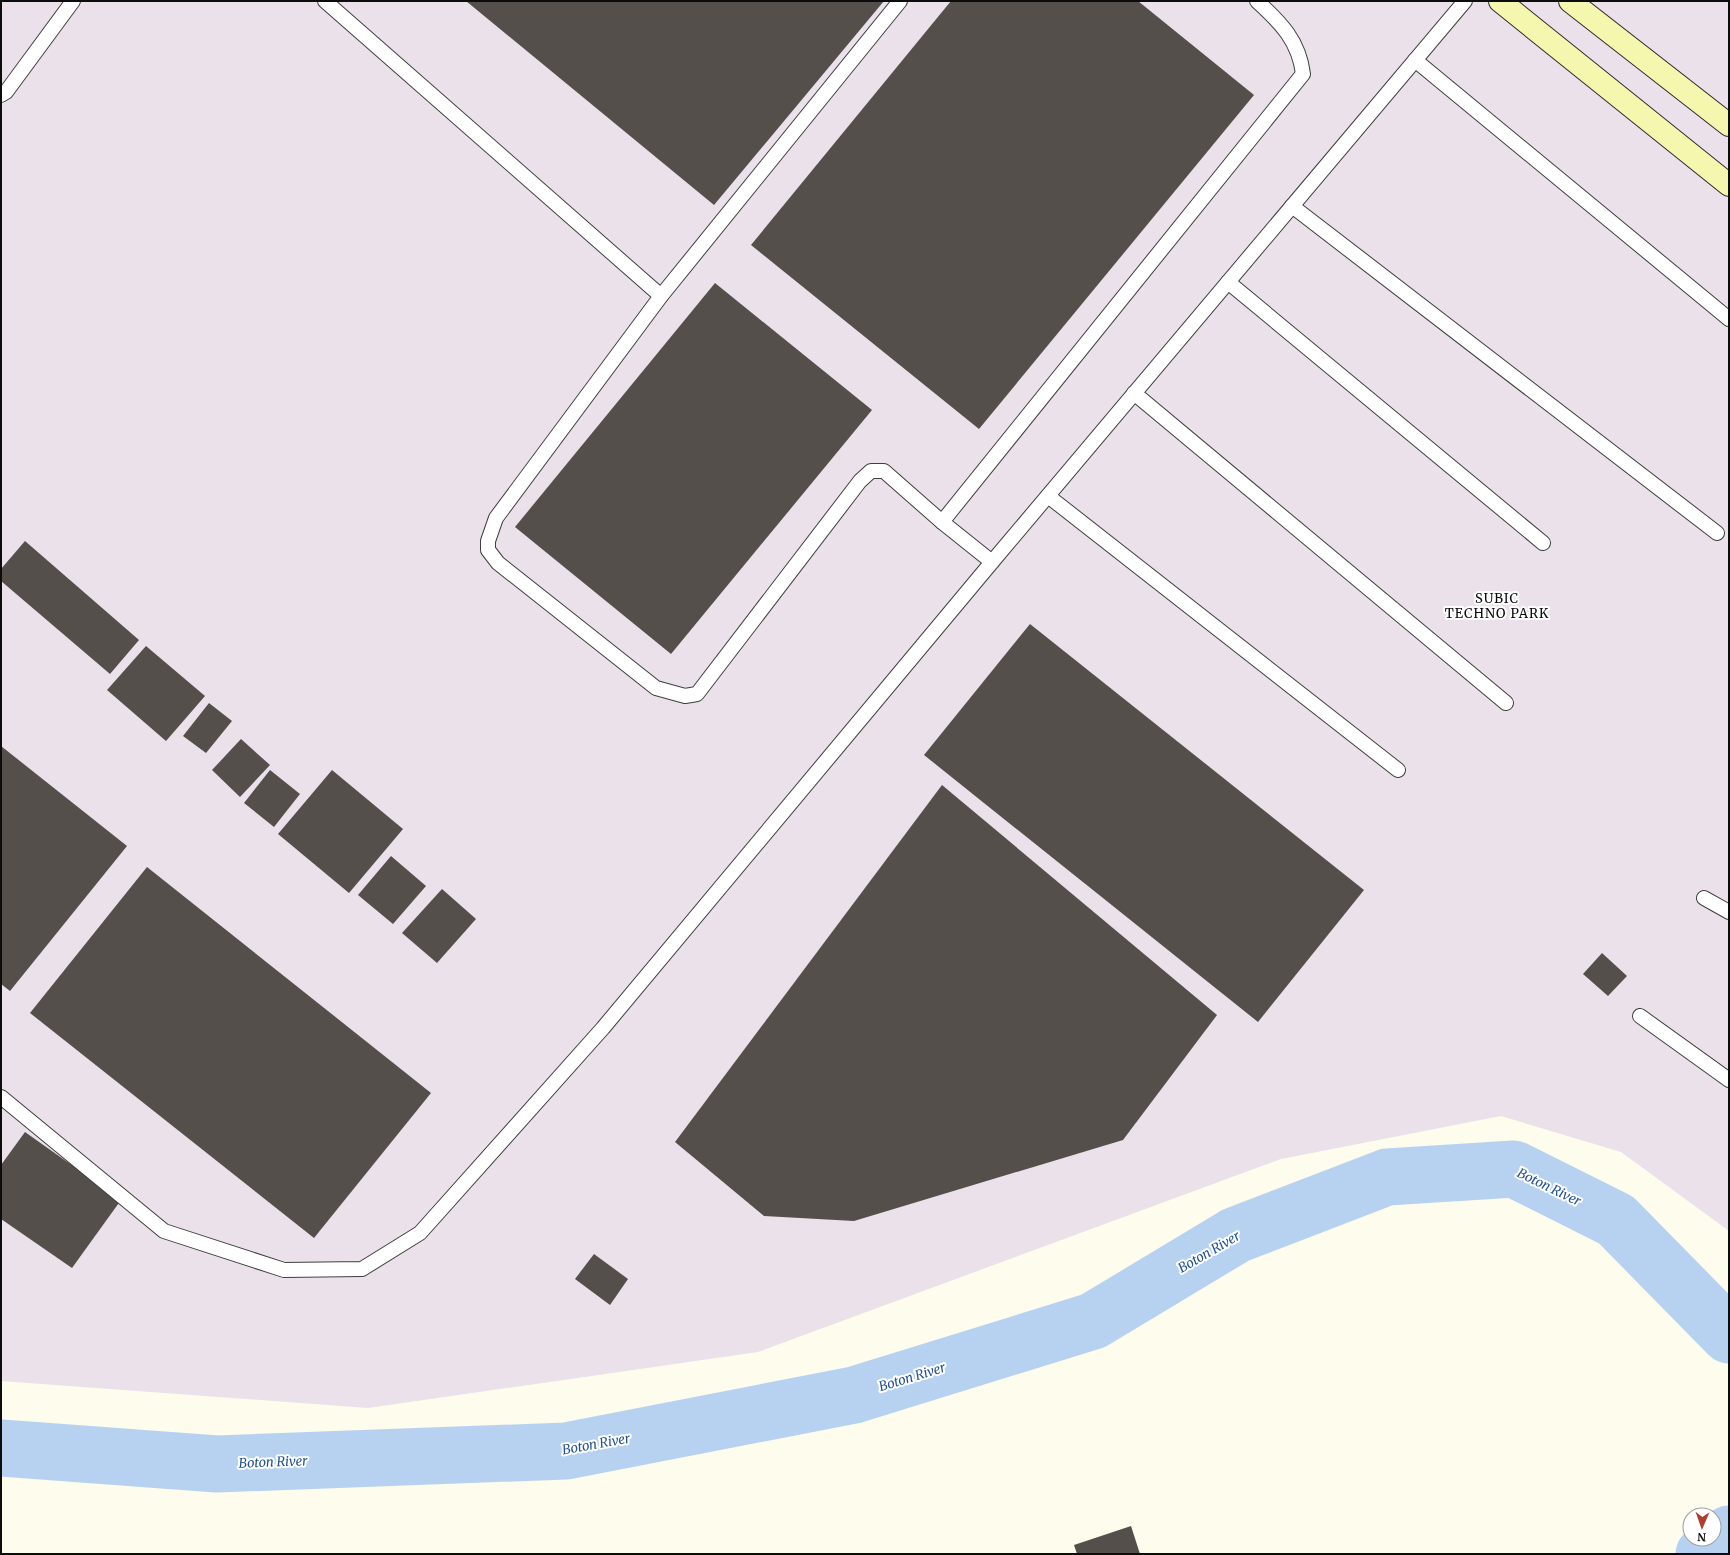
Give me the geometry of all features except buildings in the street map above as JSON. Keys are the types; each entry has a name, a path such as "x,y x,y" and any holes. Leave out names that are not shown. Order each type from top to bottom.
{"street":[{"path":"1500,1 1729,185"},
{"path":"1570,1 1729,125"}],"lane":[{"path":"1,95 9,88 73,1"},
{"path":"325,1 661,296"},
{"path":"900,1 661,296 496,518 488,541 488,550 498,563 656,688 685,696 697,694 708,682 860,481 871,471 884,471 942,522 992,562"},
{"path":"942,522 1303,74 1301,57 1290,35 1257,1"},
{"path":"1,1097 164,1231 284,1270 362,1269 420,1233 604,1028 992,562 1465,1"},
{"path":"1415,60 1729,319"},
{"path":"1292,206 1717,533"},
{"path":"1228,282 1543,543"},
{"path":"1134,393 1506,702"},
{"path":"1048,496 1398,770"},
{"path":"1704,898 1729,912"},
{"path":"1640,1016 1729,1080"}],"shaded area":[{"name":"SUBIC TECHNO PARK","path":"1,1 1729,1 1729,1231 1621,1152 1501,1116 1281,1159 758,1352 368,1408 1,1381"}],"waterway":[{"name":"Boton River","path":"1,1448 217,1464 566,1451 854,1395 1093,1321 1236,1235 1387,1177 1514,1169 1616,1220 1729,1335"},
{"name":"Boton River","path":"1704,1554 1726,1539 1729,1534"}],"district":[{"name":"SUBIC TECHNO PARK","path":"1497,606"}]}
